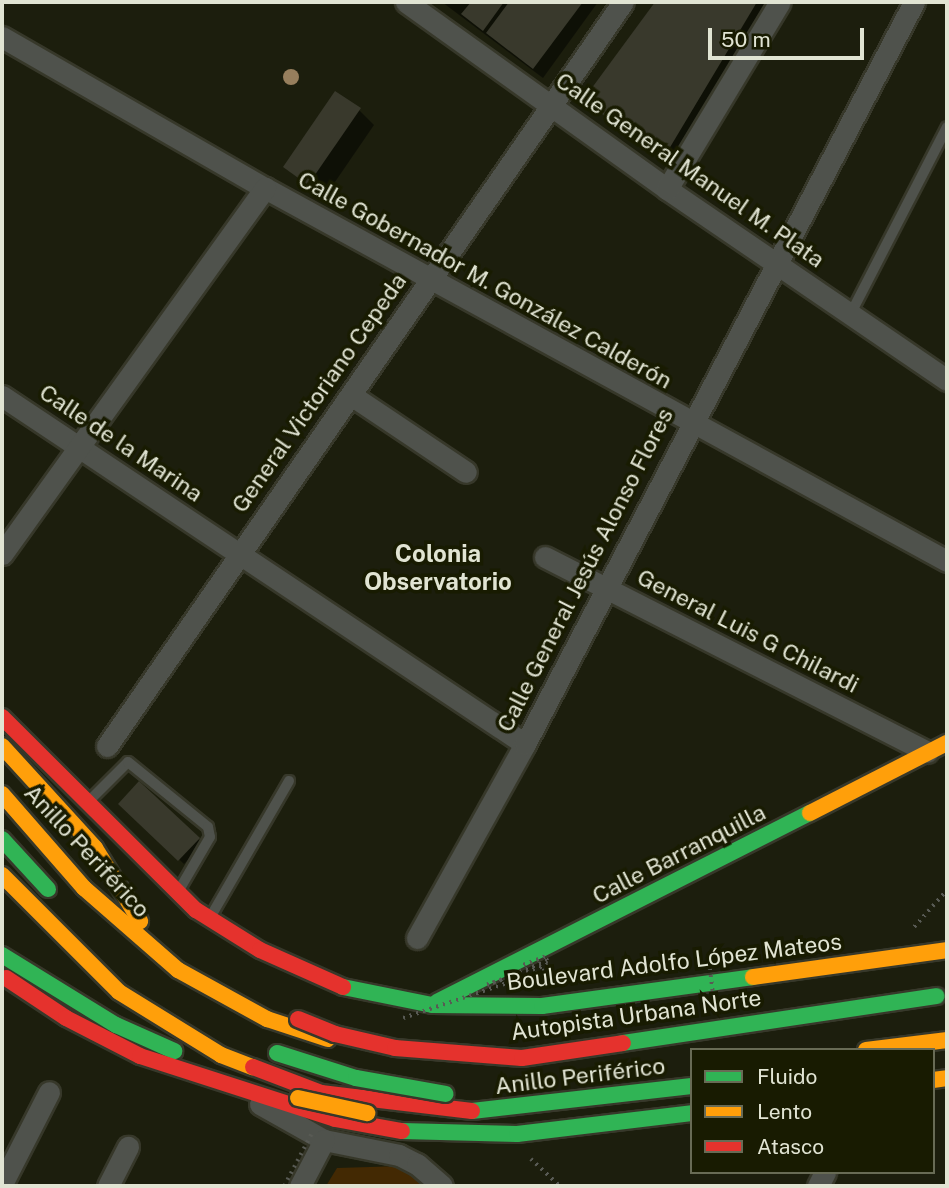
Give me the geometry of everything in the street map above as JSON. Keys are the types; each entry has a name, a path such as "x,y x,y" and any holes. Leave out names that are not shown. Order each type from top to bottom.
{"main road":[{"name":"Boulevard Adolfo López Mateos","path":"4,721 86,804 210,919 260,950 332,984 386,999 432,1005 542,1006 947,950"},
{"name":"Calle Barranquilla","path":"432,1005 947,743"},
{"path":"2,746 95,848 120,882 140,921"},
{"name":"Autopista Urbana Norte","path":"2,782 140,921 212,978 335,1034 395,1048 461,1056 522,1058 947,995"},
{"name":"Anillo Periférico","path":"2,794 84,888 178,970 267,1019 360,1049 498,1061 947,1002"},
{"path":"2,839 58,899"},
{"name":"Anillo Periférico","path":"2,875 98,975 190,1039 321,1094 395,1106 476,1111 690,1086"},
{"path":"2,956 116,1025 234,1083 335,1119 400,1131 517,1134 690,1113"},
{"path":"70,970 190,1039"},
{"path":"2,975 66,1018 140,1056 332,1107 442,1125 542,1125 690,1107"},
{"path":"52,987 76,993 163,1036 190,1039"},
{"path":"916,1048 941,1047"},
{"path":"262,1048 356,1077 446,1094 560,1091 690,1073"}],"street":[{"name":"Calle General Manuel M. Plata","path":"406,2 667,189 947,380"},
{"name":"General Victoriano Cepeda","path":"107,746 622,2"},
{"path":"667,189 779,2"},
{"name":"Calle General Jesús Alonso Flores","path":"417,938 525,744 690,422 914,2"},
{"name":"Calle Gobernador M. González Calderón","path":"2,37 265,188 947,561"},
{"path":"2,554 265,188"},
{"path":"351,395 466,472"},
{"name":"Calle de la Marina","path":"2,396 525,744"},
{"name":"General Luis G Chilardi","path":"545,557 927,752"},
{"path":"234,1083 324,1140 399,1155 417,1164 442,1186"},
{"path":"2,1184 49,1092"},
{"path":"300,1186 324,1140"},
{"path":"107,1186 128,1147"}],"lane":[{"path":"850,313 947,127"},
{"path":"86,804 128,762 208,827 210,837 178,892"},
{"path":"210,919 289,781"}],"path":[{"path":"924,916 947,890"},
{"path":"710,968 715,1005"}],"shaded area":[{"path":"402,1166 422,1186 326,1186 337,1168"}],"building":[{"path":"471,2 504,2 483,31 461,14"},
{"path":"509,2 583,2 533,69 486,33"},
{"path":"655,2 757,2 663,159 583,100"},
{"path":"335,91 361,108 308,185 283,167"},
{"path":"139,781 200,838 178,861 118,804"}],"traffic: fast":[{"path":"437,1002 810,813"},
{"path":"2,839 48,889"},
{"path":"2,955 116,1025 174,1051"},
{"path":"343,987 432,1005 542,1006 753,977"},
{"path":"623,1043 936,996"},
{"path":"277,1053 356,1078 446,1094"},
{"path":"472,1111 690,1086"},
{"path":"402,1131 517,1134 690,1113"}],"traffic: slow":[{"path":"810,813 947,743"},
{"path":"2,746 95,848 140,921"},
{"path":"2,794 84,888 178,970 267,1019 328,1039"},
{"path":"2,875 119,992 221,1055 253,1067"},
{"path":"753,977 947,950"},
{"path":"882,1048 947,1040"},
{"path":"935,1080 947,1078"},
{"path":"298,1098 367,1113"}],"traffic: jam":[{"path":"2,717 196,910 260,950 343,987"},
{"path":"6,978 66,1018 140,1056 335,1119 402,1131"},
{"path":"298,1019 335,1034 395,1048 522,1058 623,1043"},
{"path":"253,1067 321,1093 472,1111"}],"district":[{"name":"Colonia Observatorio","path":"438,568"}]}
